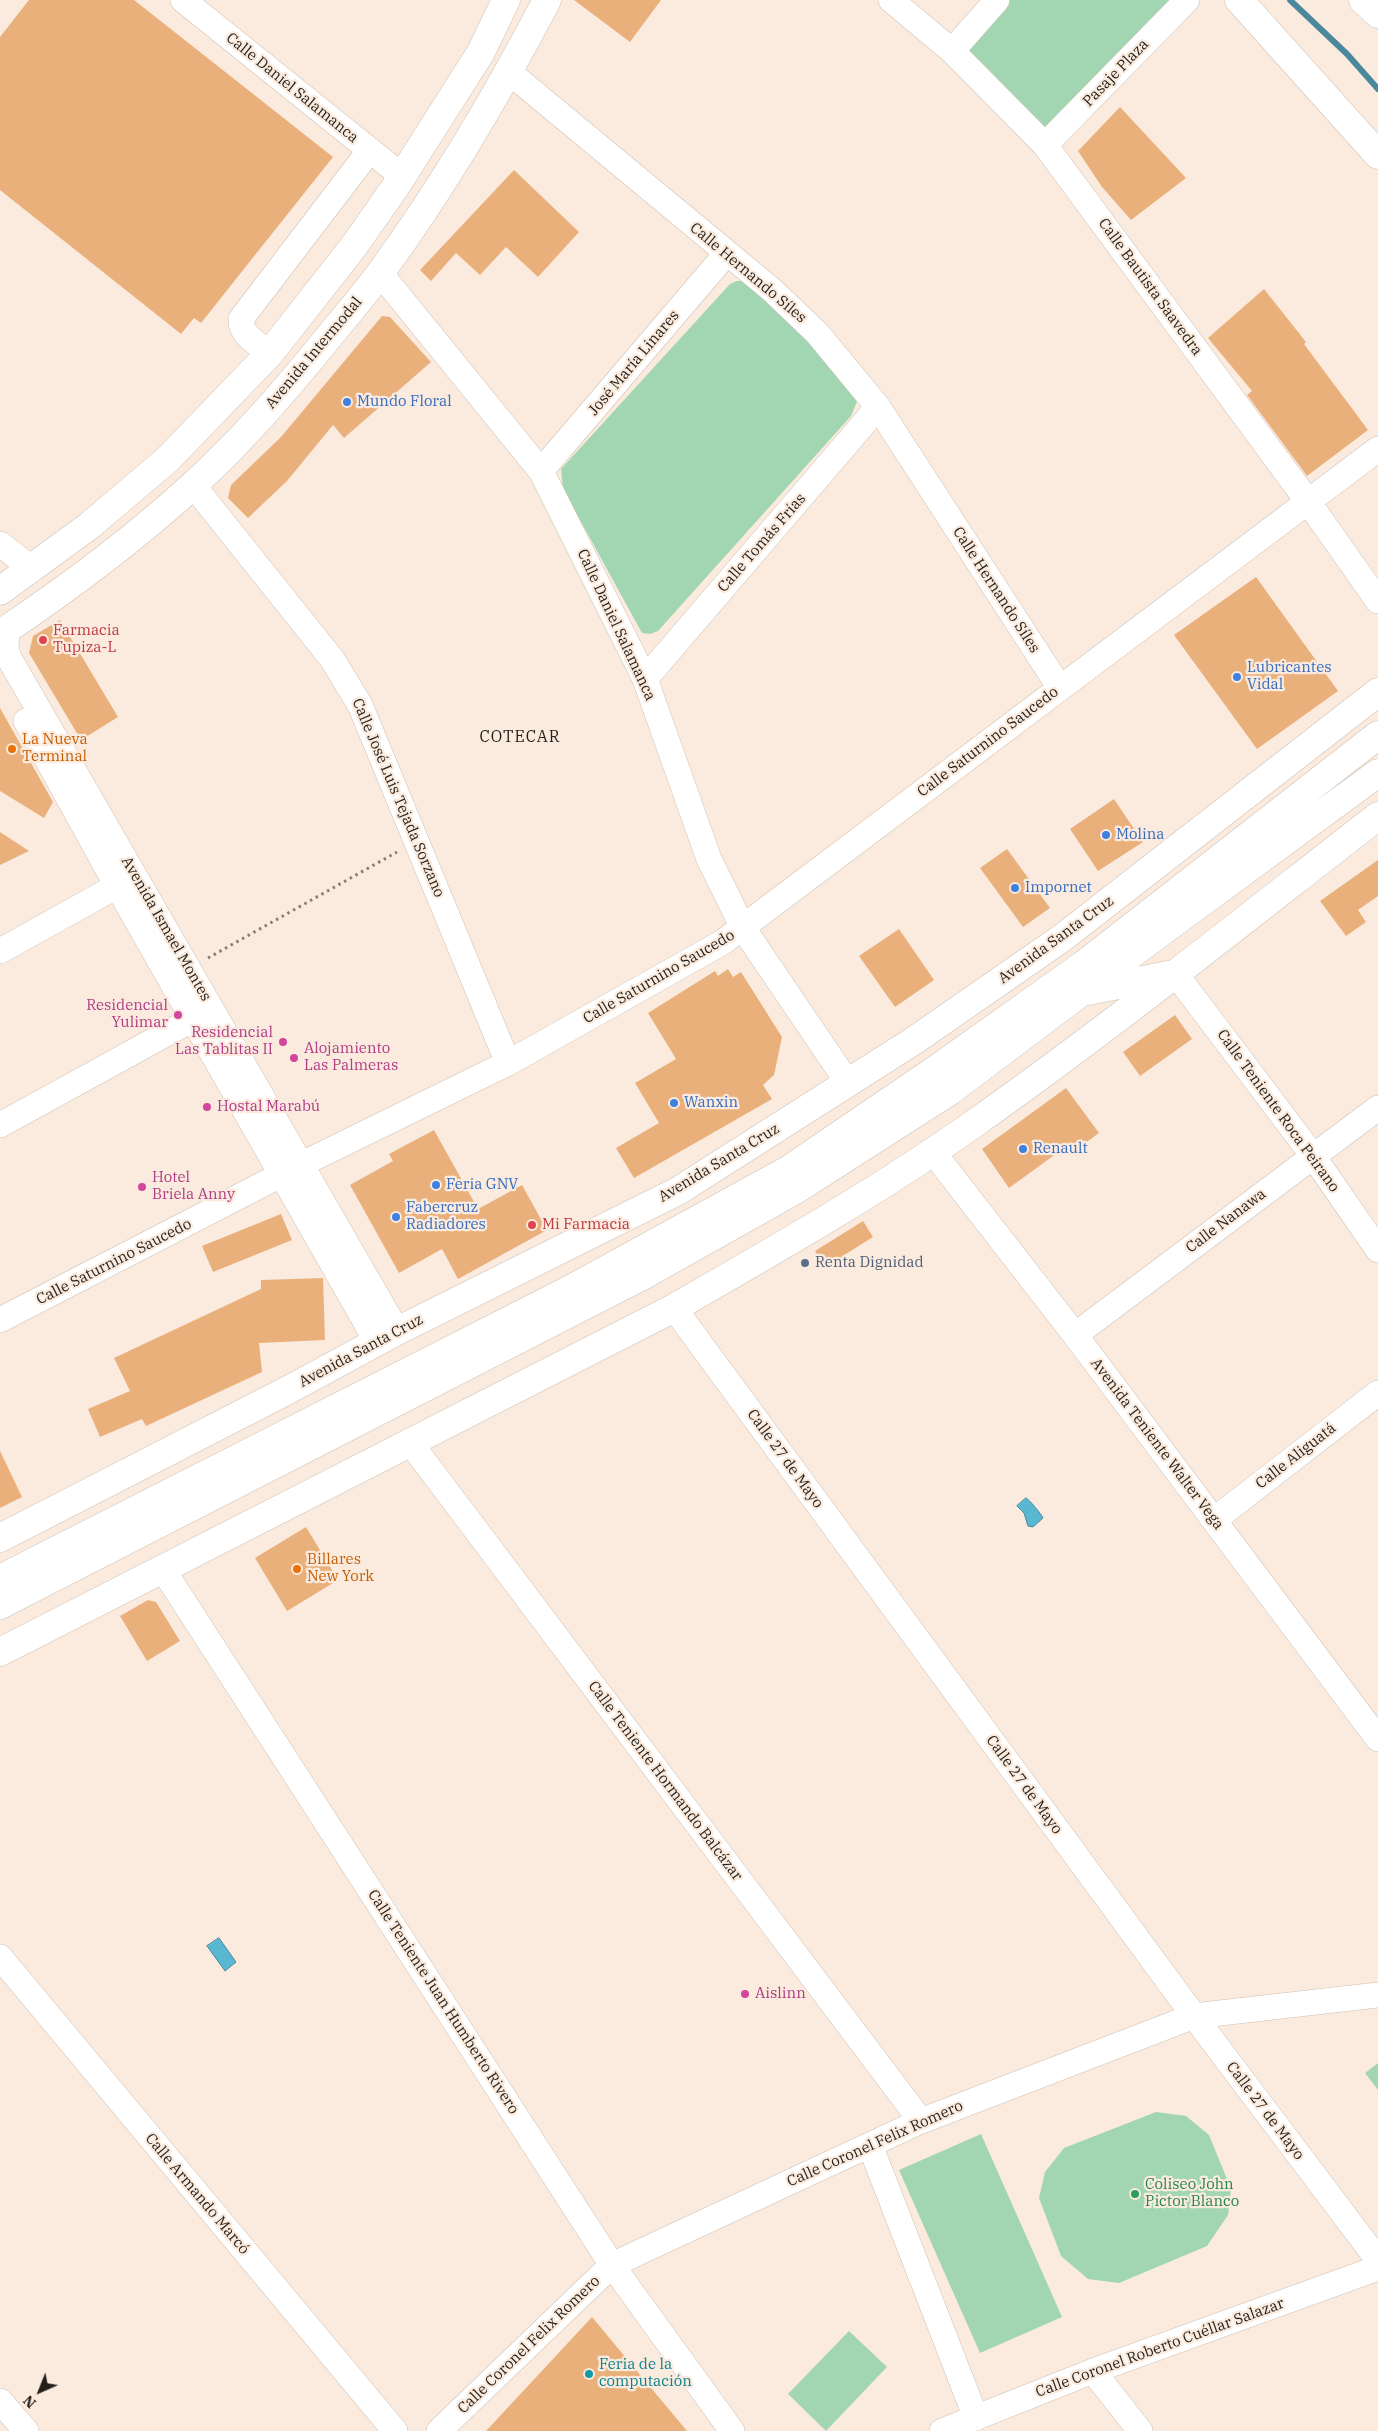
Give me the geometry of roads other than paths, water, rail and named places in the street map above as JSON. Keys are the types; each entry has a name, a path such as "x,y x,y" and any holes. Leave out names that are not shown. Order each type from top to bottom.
{"main road":[{"path":"0,590 88,526 168,459 270,354 354,246 399,181 481,52 506,0"},
{"name":"Avenida Intermodal","path":"4,632 120,548 193,485 250,428 296,377 380,273 432,196 509,72 547,0"},
{"path":"1239,0 1378,155"},
{"path":"1363,0 1378,14"},
{"path":"270,354 296,377"},
{"name":"Avenida Santa Cruz","path":"0,1538 203,1435 387,1336 678,1191 915,1040 1062,938 1378,692"},
{"path":"0,1580 569,1290 788,1170 1067,976 1378,735"},
{"path":"0,1605 678,1256 797,1189 950,1091 1378,773"},
{"path":"0,1652 409,1441 674,1308 776,1250 973,1125 1175,973 1378,816"},
{"path":"1062,938 1183,888"},
{"path":"1081,992 1175,973"}],"street":[{"name":"Calle Bautista Saavedra","path":"890,0 952,51 1045,145 1309,503 1378,601"},
{"path":"952,51 997,0"},
{"name":"Pasaje Plaza","path":"1045,145 1187,0"},
{"name":"Calle Daniel Salamanca","path":"196,4 366,155 399,181"},
{"name":"Calle Hernando Síles","path":"509,72 726,254 772,290 817,333 878,407 1060,688"},
{"path":"270,354 245,333 240,326 241,319 366,155"},
{"name":"José María Linares","path":"542,471 726,254"},
{"name":"Calle Daniel Salamanca","path":"380,273 542,471 645,679 709,859 742,928 848,1083"},
{"name":"Calle Tomás Frías","path":"645,679 878,407"},
{"name":"Calle Saturnino Saucedo","path":"0,1320 292,1170 508,1063 723,942 1309,503 1378,449"},
{"name":"Calle José Luis Tejada Sorzano","path":"193,485 332,659 360,705 508,1063"},
{"path":"0,544 31,568"},
{"name":"Avenida Ismael Montes","path":"4,632 9,658 190,969 292,1170 387,1336"},
{"name":"Avenida Ismael Montes","path":"0,673 117,886 193,1019 292,1170"},
{"path":"0,951 117,886"},
{"name":"Calle Teniente Roca Peirano","path":"1175,973 1313,1156 1378,1250"},
{"path":"0,1125 193,1019"},
{"name":"Calle Nanawa","path":"1075,1335 1378,1108"},
{"name":"Avenida Teniente Walter Vega","path":"933,1152 1075,1335 1378,1739"},
{"name":"Calle 27 de Mayo","path":"674,1308 1194,2016 1378,2260"},
{"name":"Calle Aliguatá","path":"1214,1520 1378,1392"},
{"name":"Calle Teniente Hormando Balcázar","path":"409,1441 921,2121"},
{"name":"Calle Teniente Juan Humberto Rivero","path":"162,1568 612,2265 732,2431"},
{"name":"Calle Armando Marcó","path":"0,1957 395,2431"},
{"name":"Calle Coronel Felix Romero","path":"439,2431 612,2265 921,2121 1194,2016 1378,1995"},
{"path":"870,2145 976,2418"},
{"name":"Calle Coronel Roberto Cuéllar Salazar","path":"942,2431 1093,2371 1378,2268"},
{"path":"1093,2371 1140,2431"},
{"path":"0,2401 26,2431"}],"water":[{"path":"1026,1498 1043,1518 1033,1527 1028,1526 1024,1513 1017,1506"},
{"path":"219,1938 236,1962 225,1971 207,1946"}],"waterway":[{"path":"1290,0 1347,54 1378,89"}],"place":[{"name":"Mundo Floral","path":"347,402"},
{"name":"Farmacia Tupiza-L","path":"43,640"},
{"name":"Lubricantes Vidal","path":"1237,677"},
{"name":"La Nueva Terminal","path":"12,749"},
{"name":"Molina","path":"1106,835"},
{"name":"Impornet","path":"1015,888"},
{"name":"Residencial Yulimar","path":"178,1015"},
{"name":"Residencial Las Tablitas II","path":"283,1042"},
{"name":"Alojamiento Las Palmeras","path":"294,1058"},
{"name":"Wanxin","path":"674,1103"},
{"name":"Hostal Marabú","path":"207,1107"},
{"name":"Renault","path":"1023,1149"},
{"name":"Feria GNV","path":"436,1185"},
{"name":"Hotel Briela Anny","path":"142,1187"},
{"name":"Fabercruz Radiadores","path":"396,1217"},
{"name":"Mi Farmacia","path":"532,1225"},
{"name":"Renta Dignidad","path":"805,1263"},
{"name":"Billares New York","path":"297,1569"},
{"name":"Aislinn","path":"745,1994"},
{"name":"Coliseo John Pictor Blanco","path":"1135,2194"},
{"name":"Feria de la computación","path":"589,2374"}],"district":[{"name":"COTECAR","path":"520,737"}]}
